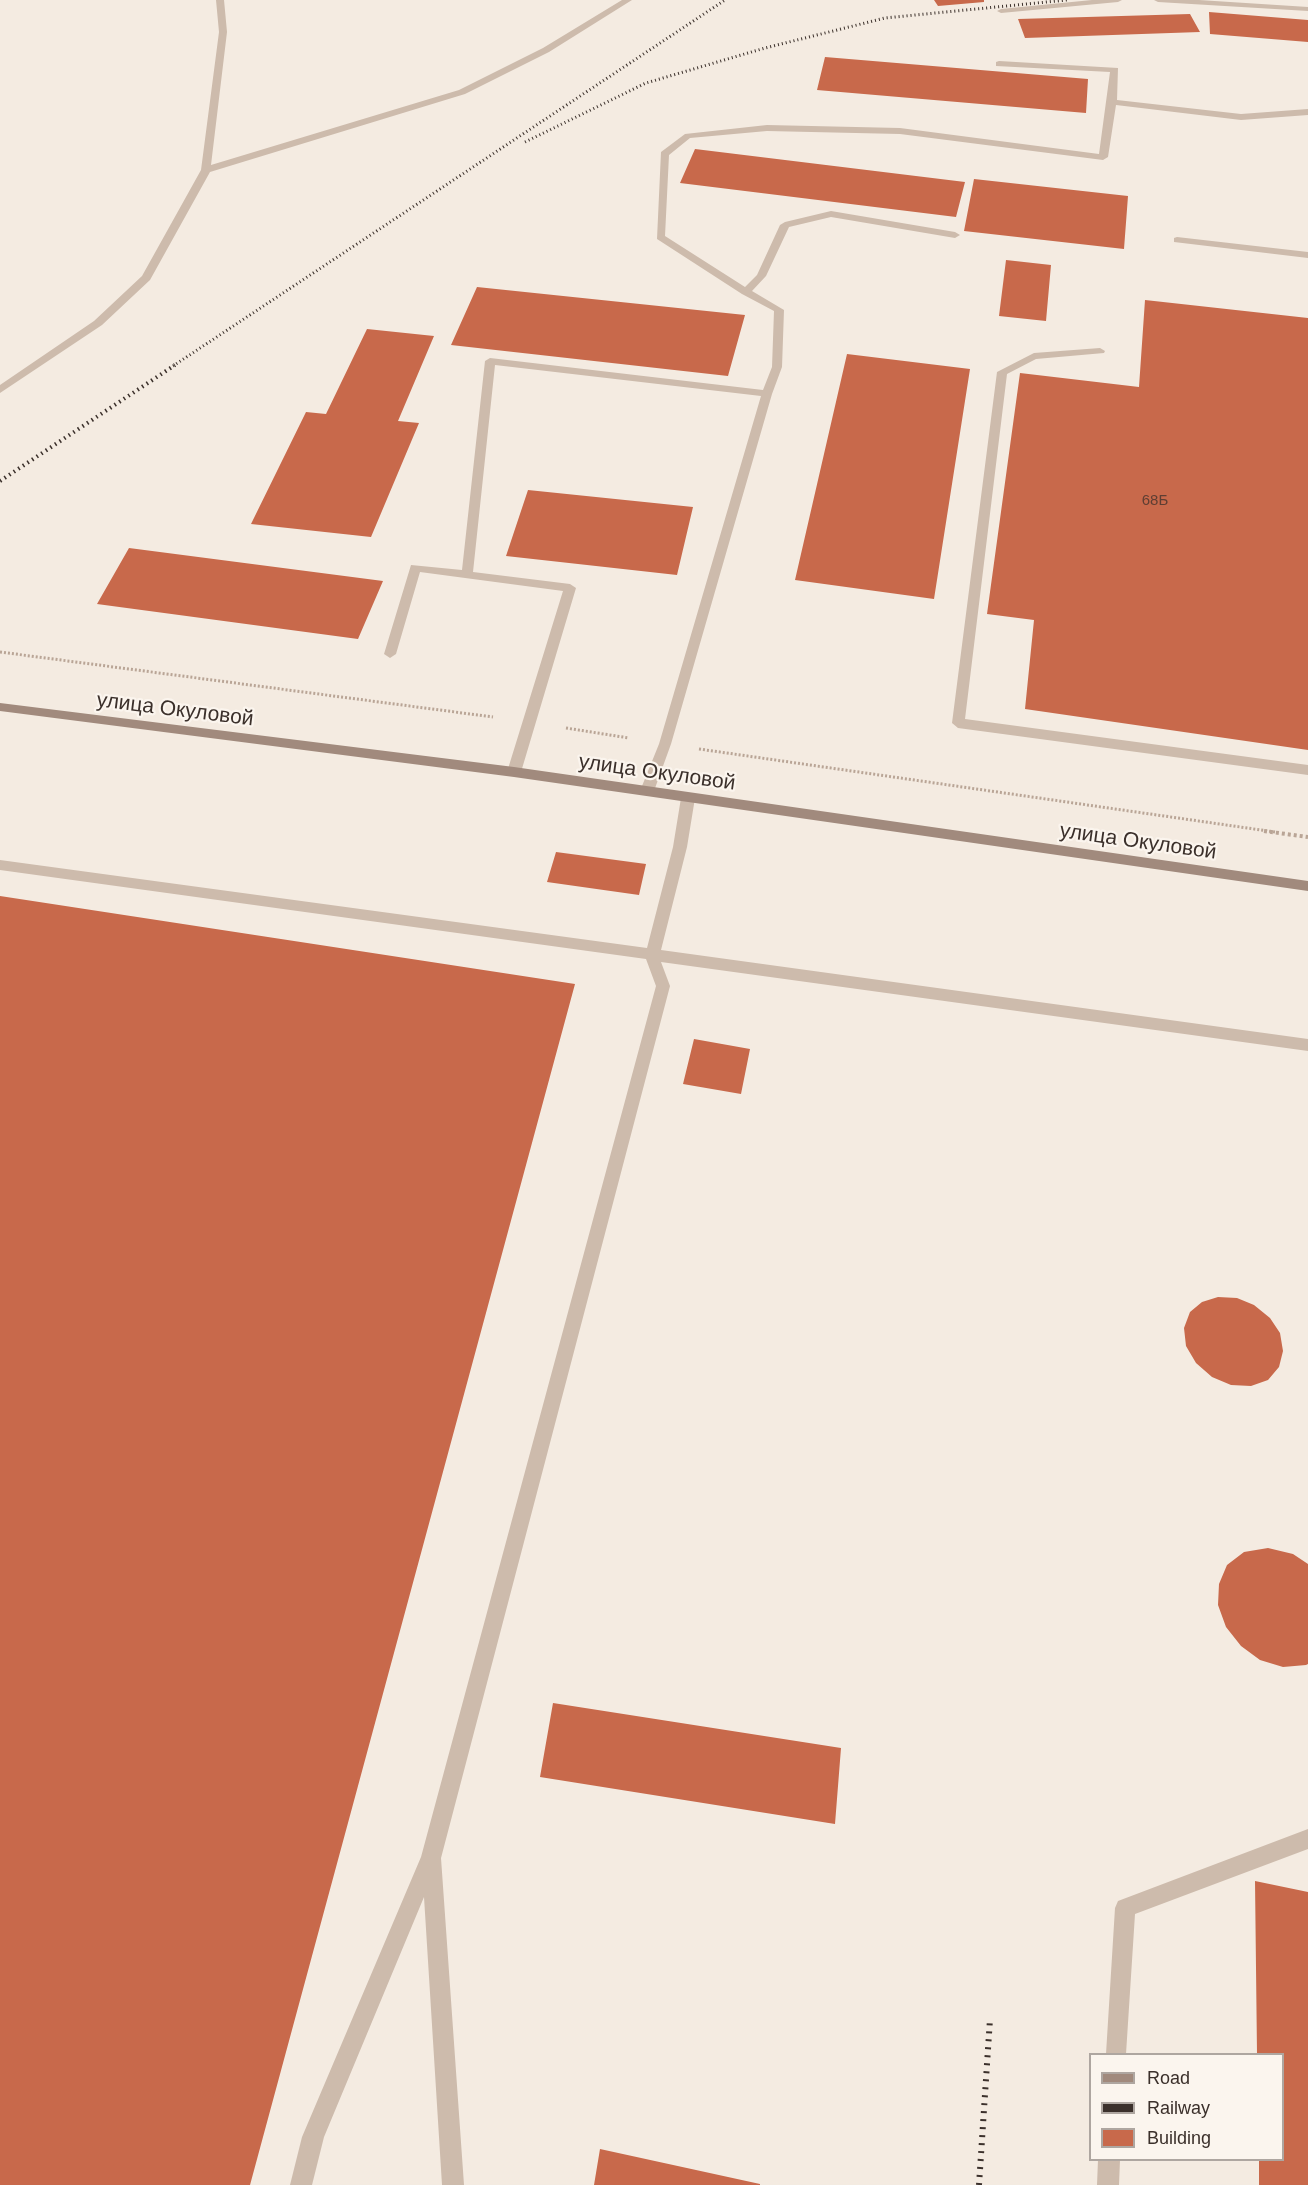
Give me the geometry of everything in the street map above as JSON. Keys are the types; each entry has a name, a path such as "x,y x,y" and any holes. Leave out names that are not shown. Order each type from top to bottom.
{"street":[{"path":"0,390 98,323 146,278 206,170 224,32 220,0"},
{"path":"206,170 462,92 546,50 628,0"},
{"path":"1001,11 1118,0"},
{"path":"1158,0 1308,9"},
{"path":"647,791 665,744 767,394 777,367 779,310 746,292 660,237 664,154 688,136 767,128 900,131 1103,157 1115,70 999,64"},
{"path":"1112,102 1241,117 1308,112"},
{"path":"746,292 761,276 785,225 831,214 956,235"},
{"path":"1177,240 1308,255"},
{"path":"1100,351 1034,357 1002,372 958,723 1308,770"},
{"path":"467,575 490,361 767,394"},
{"path":"390,654 415,568 570,588 514,772"},
{"name":"улица Окуловой","path":"0,707 514,772 1308,885"},
{"path":"301,2185 313,2137 431,1858 663,986 652,957 680,847 688,798"},
{"path":"0,866 1308,1046"},
{"path":"1116,2053 1125,1908 1308,1839"},
{"path":"431,1858 453,2185"},
{"path":"1107,2185 1109,2161"}],"building":[{"path":"934,0 984,0 984,2 938,6"},
{"path":"1209,12 1308,20 1308,42 1210,34"},
{"path":"1190,14 1200,32 1025,38 1018,19"},
{"path":"825,57 1088,79 1086,113 817,90"},
{"path":"695,149 965,182 956,217 680,183"},
{"path":"974,179 1128,196 1124,249 964,231"},
{"path":"1006,260 1051,265 1046,321 999,316"},
{"path":"477,287 745,315 728,376 451,345"},
{"path":"1145,300 1308,318 1308,750 1025,709 1034,620 987,614 1020,373 1139,387"},
{"path":"367,329 434,336 398,421 419,423 371,537 251,524 306,412 326,414"},
{"path":"847,354 970,369 934,599 795,580"},
{"path":"528,490 693,507 677,575 506,556"},
{"path":"129,548 383,581 358,639 97,604"},
{"path":"556,852 646,864 639,895 547,882"},
{"path":"0,896 575,984 250,2185 0,2185"},
{"path":"694,1039 750,1049 741,1094 683,1084"},
{"path":"1218,1297 1237,1298 1254,1305 1270,1318 1280,1333 1283,1351 1279,1367 1268,1380 1251,1386 1231,1385 1212,1377 1196,1363 1186,1346 1184,1328 1190,1312 1202,1302"},
{"path":"1268,1548 1293,1554 1308,1564 1308,1664 1306,1665 1283,1667 1260,1660 1241,1646 1226,1627 1218,1605 1219,1584 1227,1565 1244,1552"},
{"path":"553,1703 841,1748 835,1824 540,1777"},
{"path":"1255,1881 1308,1892 1308,2185 1259,2185 1259,2161 1284,2161 1284,2053 1257,2053"},
{"path":"600,2149 760,2184 760,2185 594,2185"}],"railway":[{"path":"173,366 725,0"},
{"path":"525,142 646,83 765,48 885,18 1067,0"},
{"path":"0,481 175,365"},
{"path":"979,2185 990,2019"}]}
